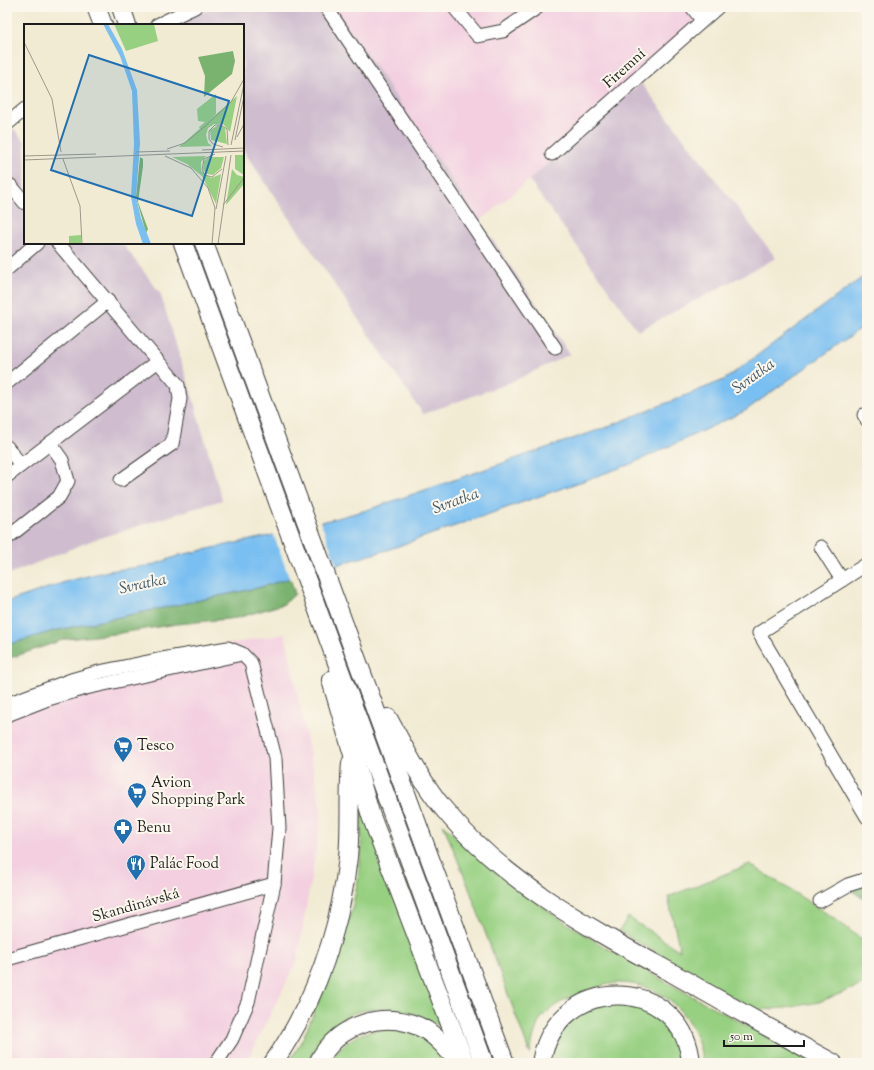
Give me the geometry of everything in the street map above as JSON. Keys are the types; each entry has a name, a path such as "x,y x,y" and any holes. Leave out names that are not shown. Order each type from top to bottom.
{"highway":[{"path":"96,7 103,24"},
{"path":"183,244 484,1063"},
{"path":"204,244 505,1063"},
{"path":"318,611 328,668 371,816 465,1063"},
{"path":"359,665 409,757 443,808 465,832 513,877 551,903 639,955 833,1063"},
{"path":"273,1063 306,1007 334,933 348,857 352,753"},
{"path":"541,1063 549,1037 559,1021 567,1014 584,1002 594,998 622,995 632,996 647,1001 670,1017 685,1040 691,1063"},
{"path":"318,1063 331,1044 347,1030 367,1022 388,1019 407,1022 428,1032 447,1048 458,1063"},
{"path":"492,1028 511,1063"}],"street":[{"path":"159,24 195,7"},
{"path":"326,7 555,348"},
{"path":"454,7 478,36 503,31 538,7"},
{"path":"692,7 702,20"},
{"name":"Firemní","path":"552,154 718,7"},
{"path":"7,124 24,110"},
{"path":"11,186 24,202"},
{"path":"7,268 36,244"},
{"path":"59,244 178,385 180,399 172,444 121,480"},
{"path":"7,383 108,301"},
{"path":"7,476 158,361"},
{"path":"7,538 59,497 68,482 62,460 50,443"},
{"path":"7,447 21,465"},
{"path":"821,547 842,580"},
{"path":"866,811 759,633 867,564"},
{"path":"7,704 71,680 136,664 228,648 242,654 250,663 275,758 279,828 274,884 248,1002 232,1039 216,1063"},
{"path":"7,715 48,699 86,688 242,654"},
{"path":"820,901 848,885 867,879"},
{"name":"Skandinávská","path":"7,959 274,884"}],"shaded area":[{"path":"213,7 335,7 570,354 509,383 423,414 244,151 244,24 179,24"},
{"path":"335,7 726,7 529,180 480,221"},
{"path":"641,83 776,258 638,331 529,180"},
{"path":"14,129 24,141 24,244 123,244 160,293 222,500 93,540 7,575 7,135"},
{"name":"Avion Shopping Park","path":"285,634 322,813 297,961 246,1063 7,1063 7,701 212,647"}],"green space":[{"path":"290,578 295,594 284,604 237,618 177,624 114,634 66,639 7,659 7,645 53,631 257,588"},
{"path":"360,799 445,1030 431,1021 400,1010 384,1008 369,1009 353,1013 339,1021 326,1032 306,1063 288,1063 305,1033 327,982 351,911 356,892 361,854"},
{"path":"443,824 508,882 580,932 618,955 743,1023 812,1063 703,1063 700,1047 694,1032 686,1018 676,1006 665,997 651,989 619,983 605,985 581,993 565,1000 551,1009 542,1017 537,1025 530,1054 467,883"},
{"path":"750,864 832,917 867,943 867,983 819,1002 786,1008 755,1010 619,931 628,917 680,951 668,897"},
{"path":"867,884 867,901 849,889"},
{"path":"631,1002 663,1021 675,1034 685,1063 552,1063 554,1048 561,1032 579,1013 594,1006"},
{"path":"387,1029 406,1032 422,1037 436,1047 447,1063 327,1063 340,1048 352,1038 367,1032"}],"water":[{"name":"Svratka","path":"867,274 867,324 745,411 631,464 387,550 257,588 53,631 7,645 7,602 68,581 108,571 153,565 180,555 269,536 367,510 607,427 724,380"}],"pier":[{"path":"320,520 337,566 290,580 273,533"}],"place":[{"name":"Tesco","path":"123,763"},
{"name":"Avion Shopping Park","path":"137,809"},
{"name":"Benu","path":"123,845"},
{"name":"Palác Food","path":"136,881"}]}
